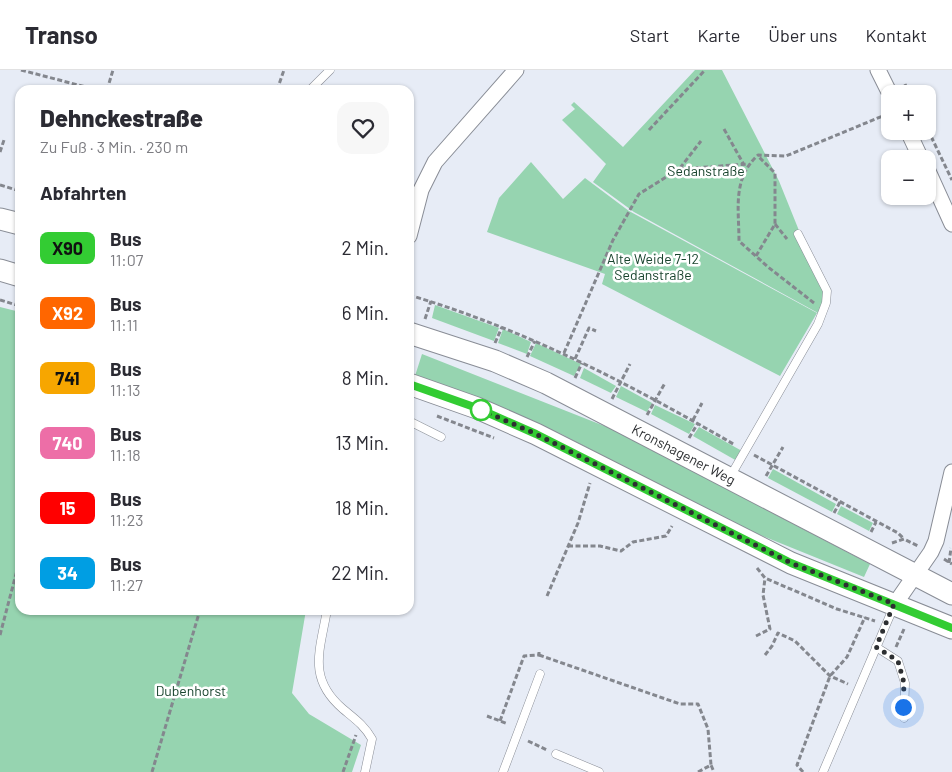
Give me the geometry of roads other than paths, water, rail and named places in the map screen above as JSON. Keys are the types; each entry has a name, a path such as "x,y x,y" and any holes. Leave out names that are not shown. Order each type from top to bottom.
{"main road":[{"path":"0,219 15,223"},
{"path":"0,270 15,274"},
{"name":"Kronshagener Weg","path":"417,326 546,384 952,594"},
{"path":"414,386 477,408 536,434 791,563 952,628"}],"street":[{"path":"414,204 434,162 516,70"},
{"path":"878,70 886,85"},
{"path":"936,189 952,224"},
{"path":"894,604 915,576 936,540 952,472"}],"lane":[{"path":"315,85 330,70"},
{"path":"729,479 818,324 824,310 827,291 798,234"},
{"path":"414,423 442,437"},
{"path":"823,772 860,689 894,604"},
{"path":"326,615 320,651 319,672 324,688 342,708 360,722 372,738 365,772"},
{"path":"876,647 898,661 904,683 904,718"},
{"path":"503,772 540,674"},
{"path":"556,754 599,772"}],"park label":[{"name":"Sedanstraße","path":"706,171"},
{"name":"Alte Weide 7-12 Sedanstraße","path":"653,267"},
{"name":"Dubenhorst","path":"191,691"}]}
